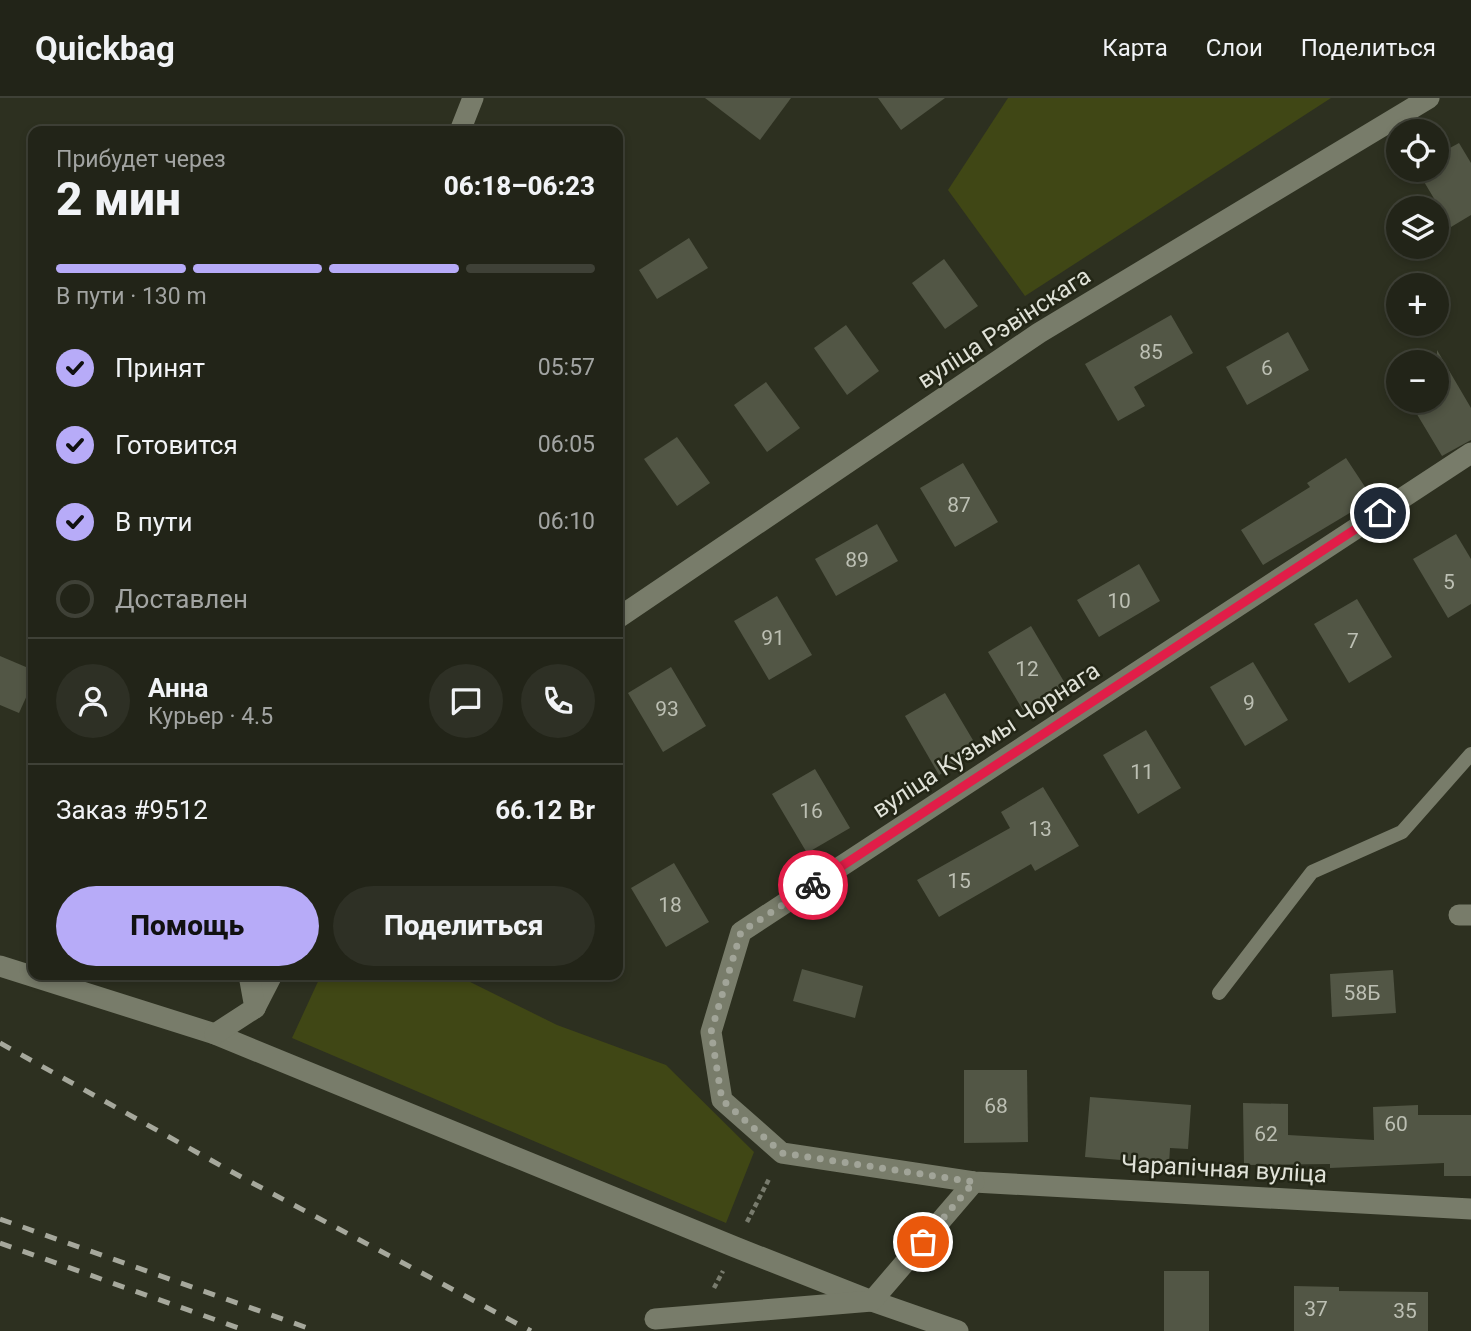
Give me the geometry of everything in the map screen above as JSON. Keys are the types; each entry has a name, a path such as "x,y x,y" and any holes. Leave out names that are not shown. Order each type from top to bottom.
{"street":[{"path":"462,126 473,98"},
{"name":"вуліца Рэвінскага","path":"623,615 1039,333 1429,98"},
{"name":"вуліца Кузьмы Чорнага","path":"782,1153 722,1100 711,1032 741,932 1471,453"},
{"path":"0,966 28,975"},
{"path":"44,980 215,1034 872,1301 958,1331"},
{"path":"250,980 255,1008"},
{"path":"215,1034 255,1008 269,980"},
{"name":"Чарапічная вуліца","path":"782,1153 974,1182 1471,1209"},
{"path":"655,1318 872,1301 974,1182"}],"lane":[{"path":"1219,993 1312,872 1402,832 1471,754"}],"green space":[{"path":"1008,98 1331,98 1025,296 948,190"},
{"path":"319,980 466,980 557,1025 666,1065 754,1152 726,1223 292,1038"}],"building":[{"path":"705,98 791,98 760,140"},
{"path":"878,98 945,98 901,130"},
{"path":"1459,143 1471,163 1471,215 1451,227 1449,196 1433,196 1424,182 1449,182 1449,148"},
{"path":"689,238 708,268 657,299 639,270"},
{"path":"944,259 978,306 945,329 912,283"},
{"path":"1171,315 1193,353 1134,387 1145,406 1118,421 1085,364"},
{"path":"846,325 879,371 847,395 814,348"},
{"path":"1288,332 1309,370 1247,405 1226,367"},
{"path":"1449,370 1471,408 1471,440 1442,456 1416,413 1449,413"},
{"path":"766,382 800,428 767,452 734,405"},
{"path":"677,437 710,483 677,506 644,459"},
{"path":"1346,458 1373,499 1263,565 1241,530 1310,487 1307,483"},
{"path":"963,463 998,522 955,547 920,488"},
{"path":"877,524 898,561 836,596 815,559"},
{"path":"1456,534 1471,559 1471,604 1448,618 1413,559"},
{"path":"1139,564 1160,601 1099,637 1077,600"},
{"path":"777,596 812,655 769,680 734,621"},
{"path":"1357,599 1392,657 1349,683 1314,624"},
{"path":"1031,626 1066,685 1023,710 988,652"},
{"path":"0,656 28,668 28,693 19,713 0,705"},
{"path":"1253,662 1288,720 1245,746 1210,687"},
{"path":"671,667 706,726 663,752 628,693"},
{"path":"945,693 980,752 939,775 905,716"},
{"path":"1146,730 1181,788 1138,814 1103,755"},
{"path":"815,769 850,828 807,853 772,794"},
{"path":"1043,787 1079,846 1035,871 1031,864 939,917 917,880 1010,828 1001,812"},
{"path":"674,863 709,922 666,947 631,888"},
{"path":"802,969 863,986 855,1018 793,1001"},
{"path":"1393,970 1396,1013 1332,1017 1330,974"},
{"path":"964,1070 1027,1070 1028,1142 964,1143"},
{"path":"1090,1097 1191,1105 1188,1149 1170,1148 1169,1164 1085,1157"},
{"path":"1243,1103 1288,1104 1288,1135 1374,1140 1373,1107 1418,1105 1418,1115 1471,1115 1471,1176 1444,1176 1444,1163 1330,1168 1330,1164 1244,1165"},
{"path":"1164,1271 1209,1271 1209,1331 1164,1331"},
{"path":"1294,1286 1339,1287 1339,1291 1428,1292 1428,1331 1294,1331"}],"railway":[{"path":"0,1043 243,1178 531,1331"},
{"path":"0,1219 316,1331"},
{"path":"0,1243 247,1331"}],"way so far":[{"path":"813,885 741,932 711,1032 722,1100 782,1153 974,1182 923,1242"}],"route":[{"path":"813,885 1380,513"}]}
